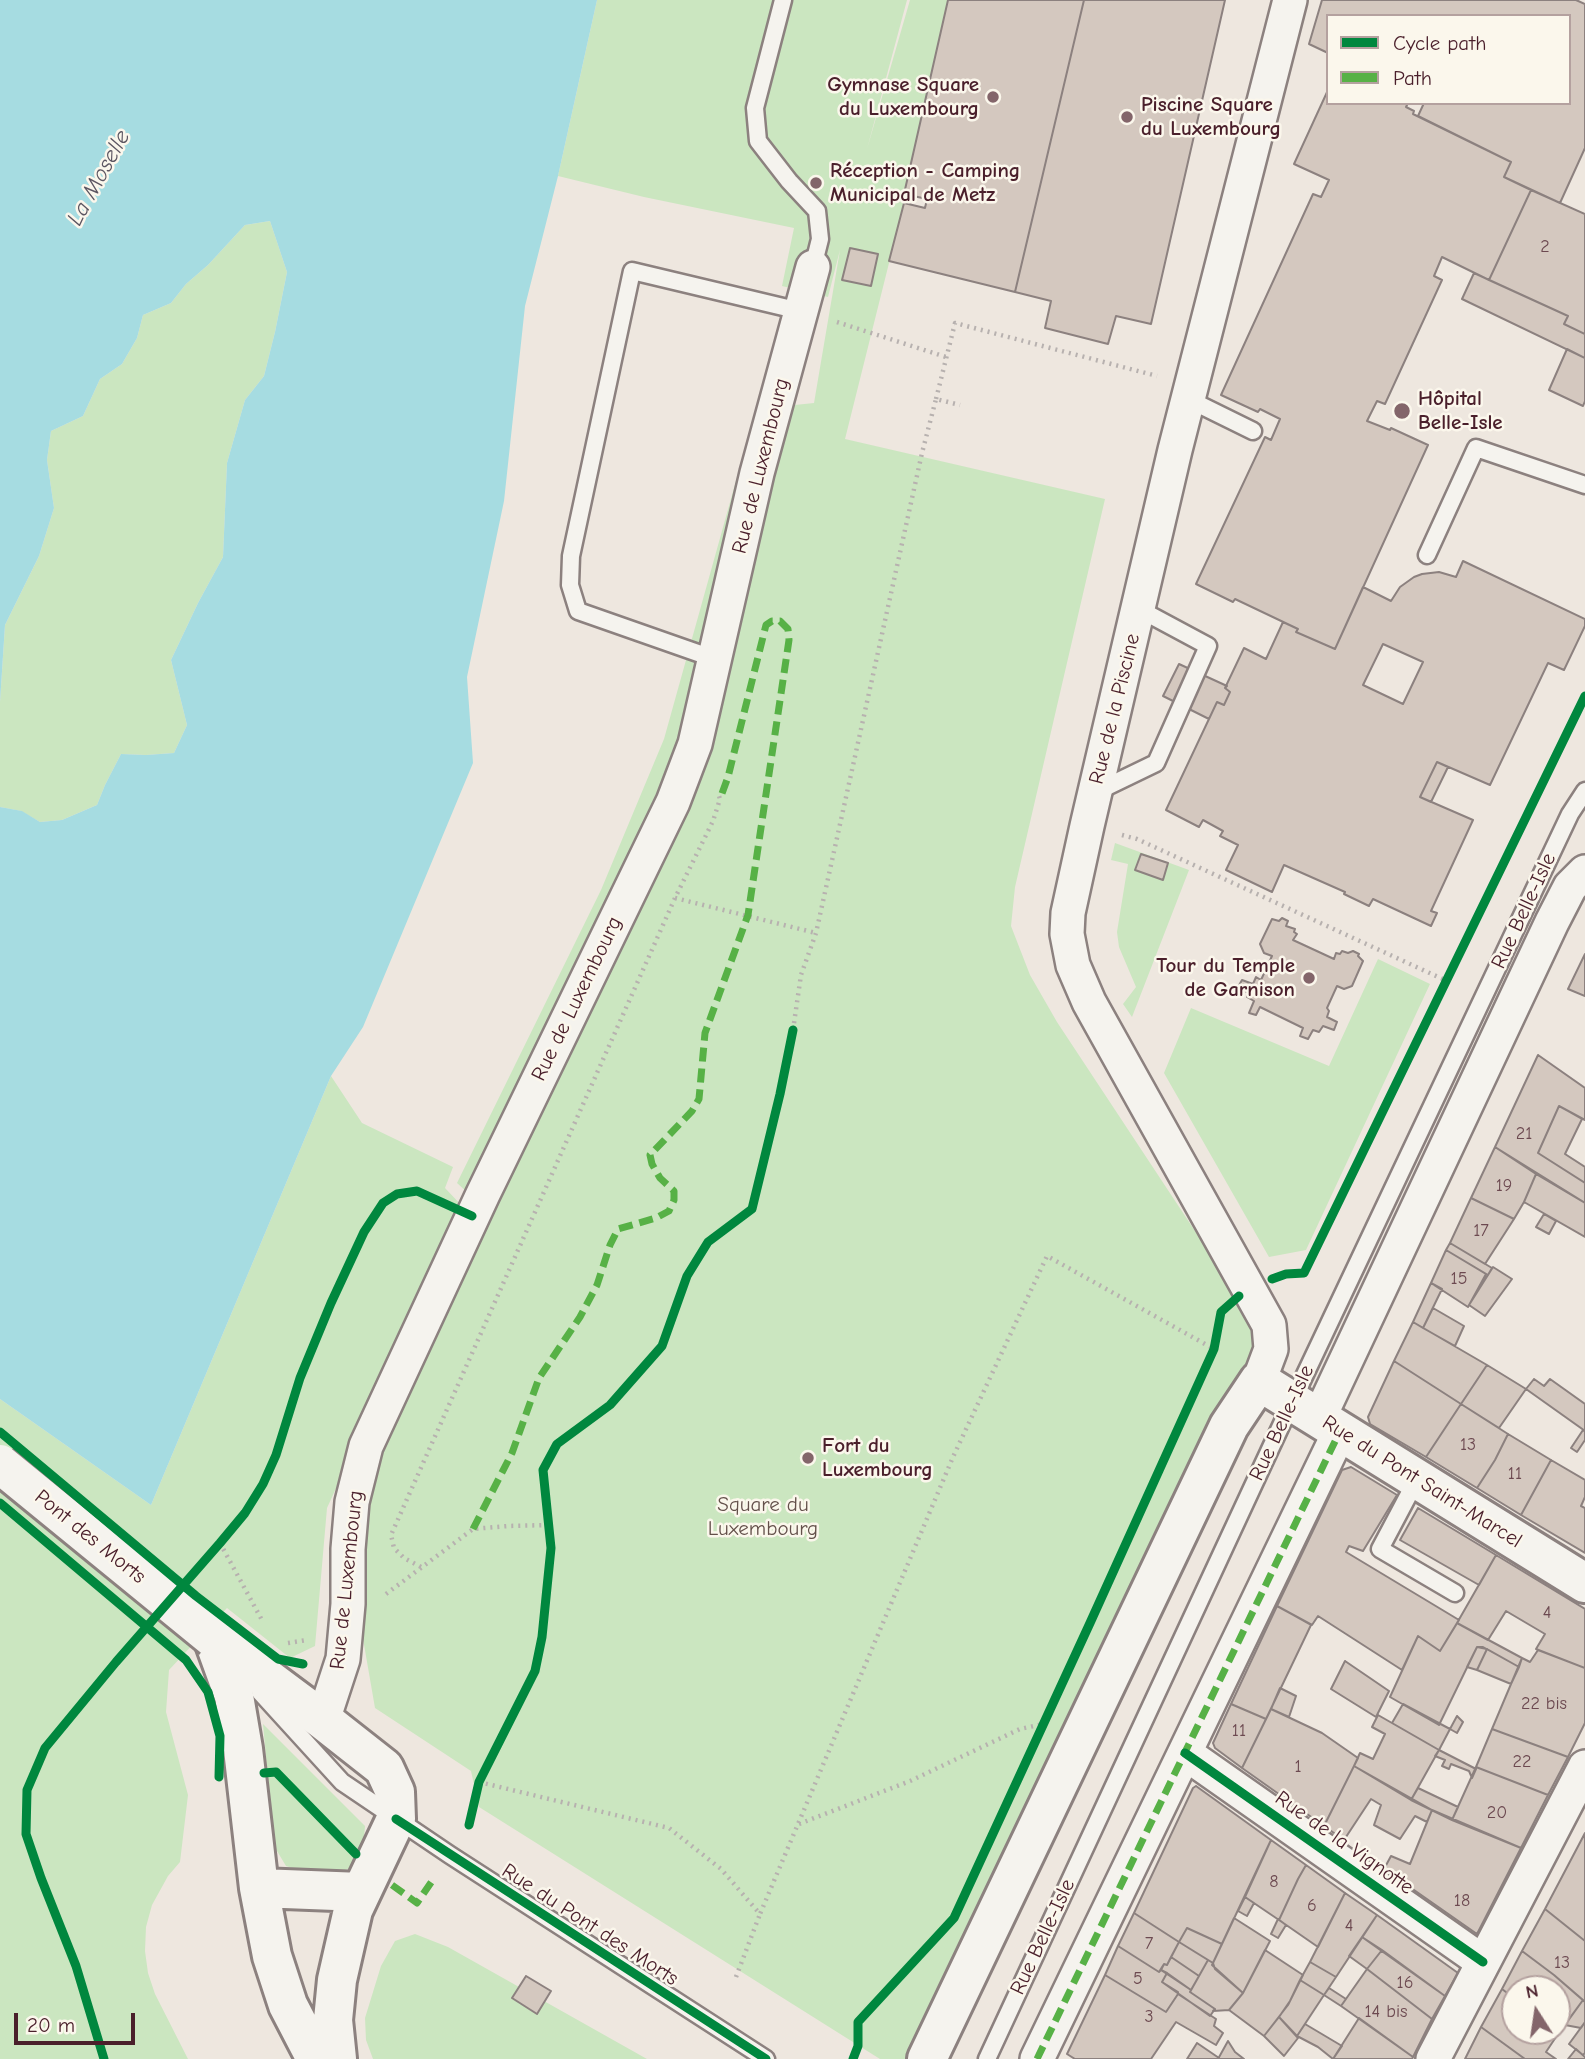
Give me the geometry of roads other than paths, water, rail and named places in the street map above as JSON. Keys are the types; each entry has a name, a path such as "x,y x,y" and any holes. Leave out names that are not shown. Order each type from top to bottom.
{"main road":[{"name":"Rue du Pont Saint-Marcel","path":"1259,1381 1585,1583"},
{"name":"Rue Belle-Isle","path":"928,2059 1229,1426 1259,1381"},
{"name":"Pont des Morts","path":"0,1464 213,1638 384,1768 395,1792 396,1819"},
{"path":"213,1638 234,1696 259,1888 272,1956 288,2005 316,2059"},
{"path":"337,2059 333,2020 337,1980 353,1910 396,1819"},
{"path":"259,1888 361,1892"}],"street":[{"name":"Rue de la Piscine","path":"1259,1381 1270,1349 1269,1325 1089,1002 1073,965 1067,934 1068,913 1094,793 1190,392 1290,0"},
{"name":"Rue de Luxembourg","path":"323,1720 342,1659 348,1604 348,1549 352,1502 366,1446 483,1194 673,802 695,744 757,473 813,267"},
{"name":"Rue Belle-Isle","path":"1037,2059 1185,1753 1317,1417 1552,922 1570,887 1585,872"},
{"name":"Rue de la Vignotte","path":"1185,1753 1483,1962"},
{"path":"1433,2059 1585,1767"}],"lane":[{"path":"783,0 755,107 758,141 817,211 820,239 813,267"},
{"path":"715,659 578,611 570,584 571,556 632,271 800,311"},
{"path":"1190,392 1253,431"},
{"path":"1427,555 1476,448 1585,485"},
{"path":"1094,793 1156,763 1208,646 1139,610"},
{"name":"Rue Belle-Isle","path":"987,2059 1317,1417 1570,814 1585,791"},
{"path":"1417,1479 1380,1549 1455,1594"},
{"name":"Rue du Pont des Morts","path":"213,1638 342,1782 766,2059"}],"water":[{"name":"La Moselle","path":"0,0 597,0 558,176 525,306 504,501 467,677 473,763 363,1027 331,1076 151,1505 0,1399 0,807 22,811 40,822 62,820 97,805 121,754 174,753 187,725 171,660 223,557 227,463 245,400 264,376 287,272 270,221 245,225 208,265 186,284 171,303 143,315 137,338 122,364 100,379 83,416 51,431 47,460 54,508 39,556 5,625 0,702"}],"place":[{"name":"Gymnase Square du Luxembourg","path":"993,97"},
{"name":"Piscine Square du Luxembourg","path":"1127,117"},
{"name":"Réception - Camping Municipal de Metz","path":"816,183"},
{"name":"Hôpital Belle-Isle","path":"1402,411"},
{"name":"Tour du Temple de Garnison","path":"1309,978"},
{"name":"Fort du Luxembourg","path":"808,1458"}],"park label":[{"name":"Square du Luxembourg","path":"763,1517"}]}
